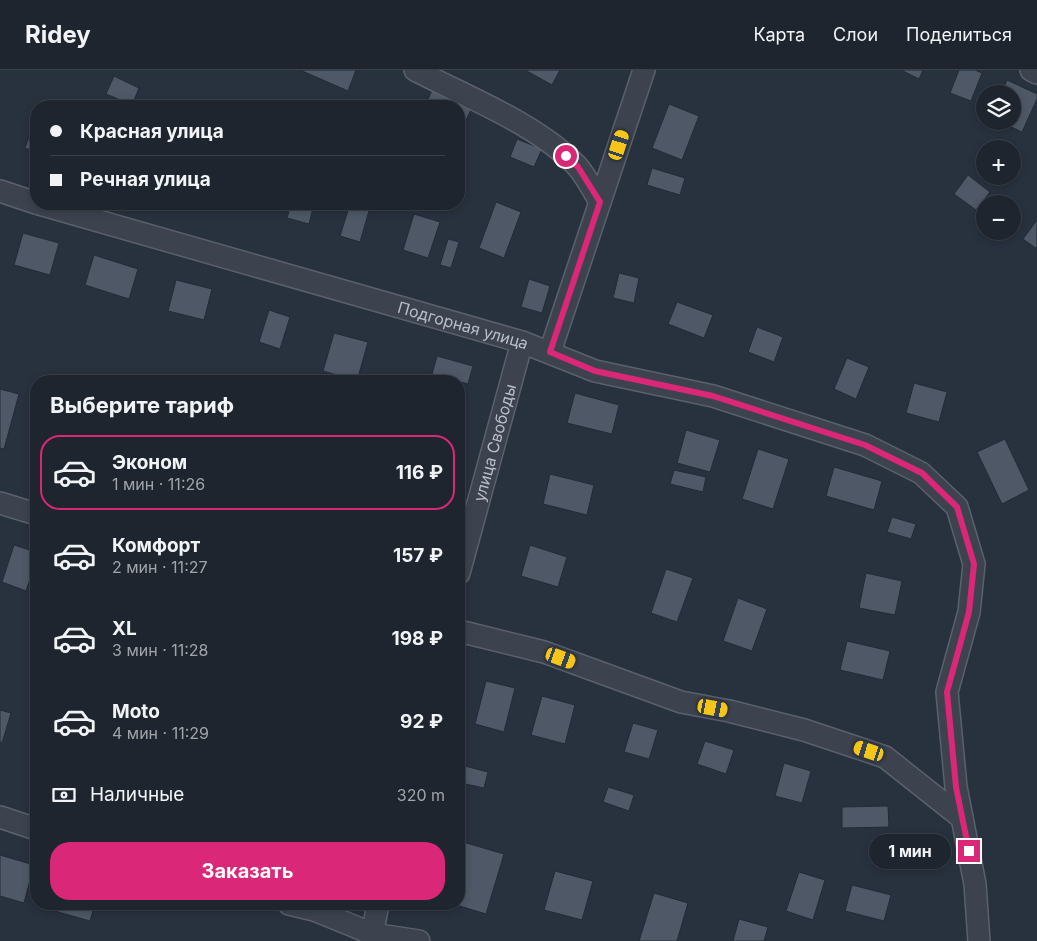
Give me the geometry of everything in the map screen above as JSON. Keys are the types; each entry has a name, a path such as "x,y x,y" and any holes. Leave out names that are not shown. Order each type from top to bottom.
{"street":[{"path":"415,70 521,124 554,144 578,167 600,202"},
{"path":"550,352 644,70"},
{"path":"1031,70 1037,73"},
{"name":"Подгорная улица","path":"0,191 30,201"},
{"name":"Подгорная улица","path":"61,210 522,342 595,371 713,396 855,442 922,473 957,507 974,564 969,612 947,692 956,787 962,818"},
{"name":"улица Свободы","path":"465,551 522,342"},
{"path":"0,503 30,512"},
{"path":"465,632 544,652 682,702 729,711 804,730 885,756 962,818 975,884 979,941"},
{"path":"0,817 30,827"},
{"path":"314,910 372,937 419,941"},
{"path":"372,937 377,910"}],"building":[{"path":"300,70 356,70 348,91"},
{"path":"525,70 560,70 552,85"},
{"path":"901,70 923,70 919,79"},
{"path":"959,70 975,70 982,73 971,101 950,93"},
{"path":"114,76 139,88 134,100 120,100 106,94"},
{"path":"1007,80 1018,85 1005,85"},
{"path":"1021,87 1037,94 1037,99 1022,132 1018,130 1021,130"},
{"path":"433,88 461,100 428,100"},
{"path":"465,102 473,105 465,123"},
{"path":"669,104 699,116 682,160 652,148"},
{"path":"30,134 30,150 25,148"},
{"path":"517,139 542,149 534,167 510,157"},
{"path":"652,168 685,178 680,195 647,185"},
{"path":"968,175 976,181 976,185 981,185 990,192 988,195 976,195 976,210 954,194"},
{"path":"496,202 521,212 504,258 479,248"},
{"path":"289,210 312,210 309,224 287,218"},
{"path":"348,210 369,210 360,242 340,236"},
{"path":"414,214 440,222 428,258 403,250"},
{"path":"1037,220 1037,249 1023,239"},
{"path":"23,233 59,243 50,275 14,265"},
{"path":"448,239 459,242 451,268 440,265"},
{"path":"94,255 138,269 129,299 85,285"},
{"path":"619,273 639,278 634,303 613,298"},
{"path":"529,279 550,286 542,313 521,307"},
{"path":"176,280 212,289 204,320 168,311"},
{"path":"677,302 713,315 704,338 668,324"},
{"path":"269,310 290,317 280,349 259,342"},
{"path":"757,327 783,337 774,362 748,352"},
{"path":"334,333 368,342 359,375 337,375 323,371"},
{"path":"437,356 473,366 468,384 465,383 465,375 432,374"},
{"path":"847,358 869,367 856,399 834,389"},
{"path":"914,383 947,392 939,422 906,413"},
{"path":"0,389 19,394 4,449 0,448"},
{"path":"575,393 619,405 612,434 567,423"},
{"path":"686,430 720,440 710,472 677,463"},
{"path":"1005,439 1029,490 1002,504 977,452"},
{"path":"758,449 789,459 773,509 742,499"},
{"path":"834,467 882,481 874,510 826,496"},
{"path":"674,470 706,477 703,492 670,484"},
{"path":"550,474 594,485 587,515 543,504"},
{"path":"892,517 916,524 911,539 887,532"},
{"path":"14,545 30,550 30,579 26,591 2,582"},
{"path":"530,545 567,557 558,587 521,576"},
{"path":"666,569 693,578 677,622 651,613"},
{"path":"866,573 902,581 895,615 859,608"},
{"path":"738,598 767,609 752,651 723,641"},
{"path":"847,641 890,651 883,680 840,670"},
{"path":"486,681 515,688 504,732 475,724"},
{"path":"542,696 575,705 565,744 531,735"},
{"path":"0,710 11,713 2,743 0,742"},
{"path":"633,723 658,730 649,759 624,752"},
{"path":"705,741 734,750 726,774 697,764"},
{"path":"784,763 811,771 802,803 775,796"},
{"path":"465,766 488,772 484,788 465,784"},
{"path":"608,787 634,795 629,811 603,802"},
{"path":"888,806 889,827 842,828 842,807"},
{"path":"465,843 504,854 486,914 465,908"},
{"path":"0,855 30,864 30,880 24,903 0,896"},
{"path":"555,871 593,881 582,920 544,910"},
{"path":"799,872 825,880 813,920 786,911"},
{"path":"852,885 891,895 884,921 845,911"},
{"path":"654,893 688,903 677,941 639,941"},
{"path":"58,910 93,910 90,921 58,912"},
{"path":"739,919 768,927 764,941 733,941"}],"route":[{"path":"566,156 578,167 600,202 550,352 595,371 713,396 865,445 922,473 957,507 974,564 969,612 947,692 956,787 969,851"}]}
